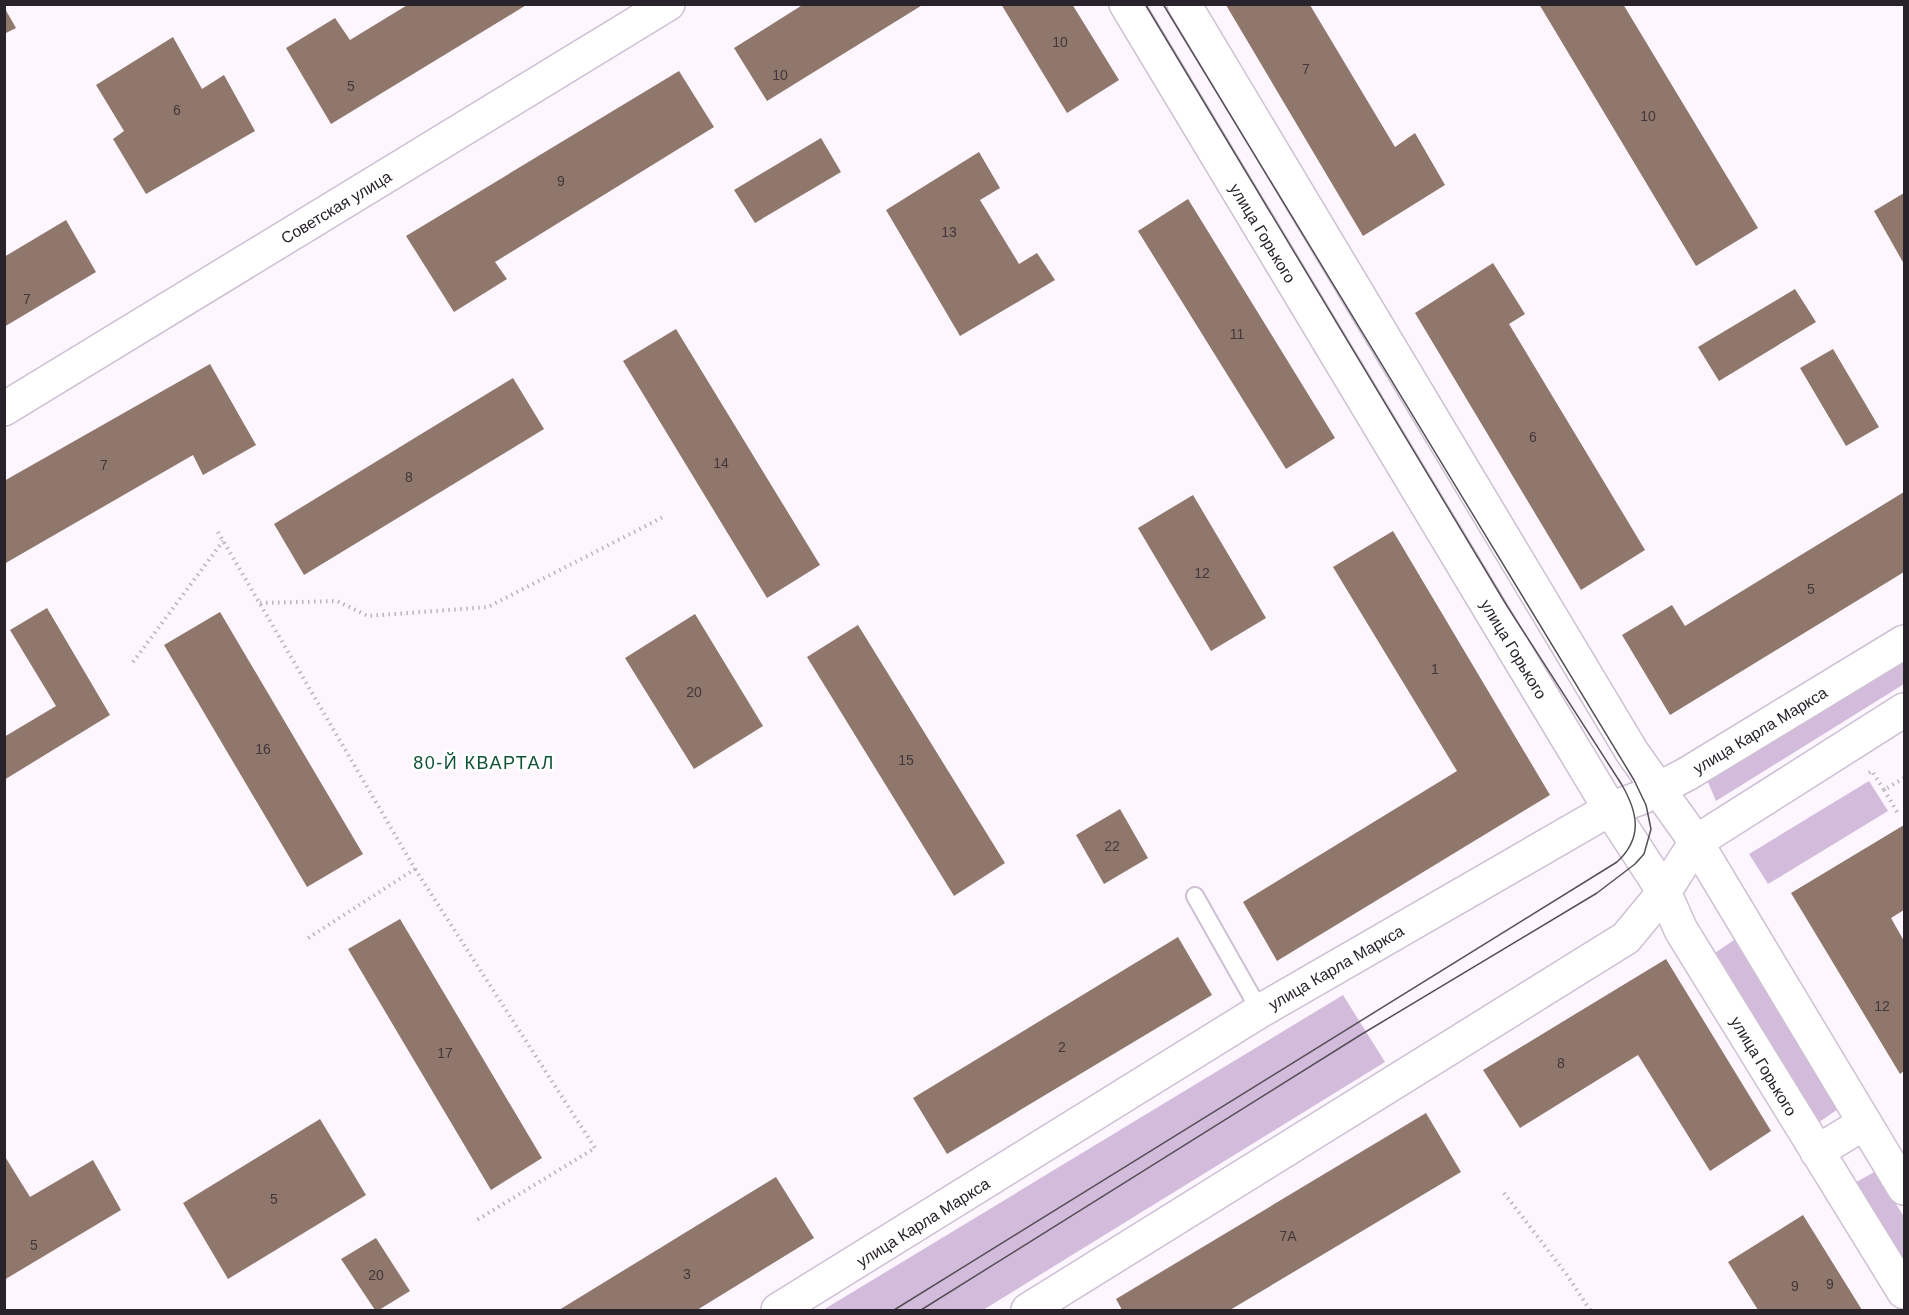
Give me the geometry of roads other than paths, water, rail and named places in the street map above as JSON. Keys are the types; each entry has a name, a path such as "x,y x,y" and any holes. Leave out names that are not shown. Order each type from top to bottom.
{"main road":[{"name":"Советская улица","path":"4,409 668,4"},
{"name":"улица Горького","path":"1126,4 1610,809 1664,892 1681,930 1816,1152 1905,1292"},
{"path":"1184,4 1626,743 1696,842 1905,1188"},
{"name":"улица Карла Маркса","path":"778,1311 1260,1011 1610,809 1659,790 1905,642"},
{"path":"1028,1311 1626,938 1664,892 1696,842 1905,710"},
{"path":"1816,1152 1864,1123"}],"lane":[{"path":"1195,896 1260,1011"}],"tram line":[{"path":"894,1310 1617,862 1631,844 1634,834 1632,805 1622,785 1507,606 1145,4"},
{"path":"921,1310 1362,1034 1597,893 1635,864 1644,854 1651,829 1646,805 1634,780 1163,4"}],"district":[{"name":"80-Й КВАРТАЛ","path":"484,763"}]}
